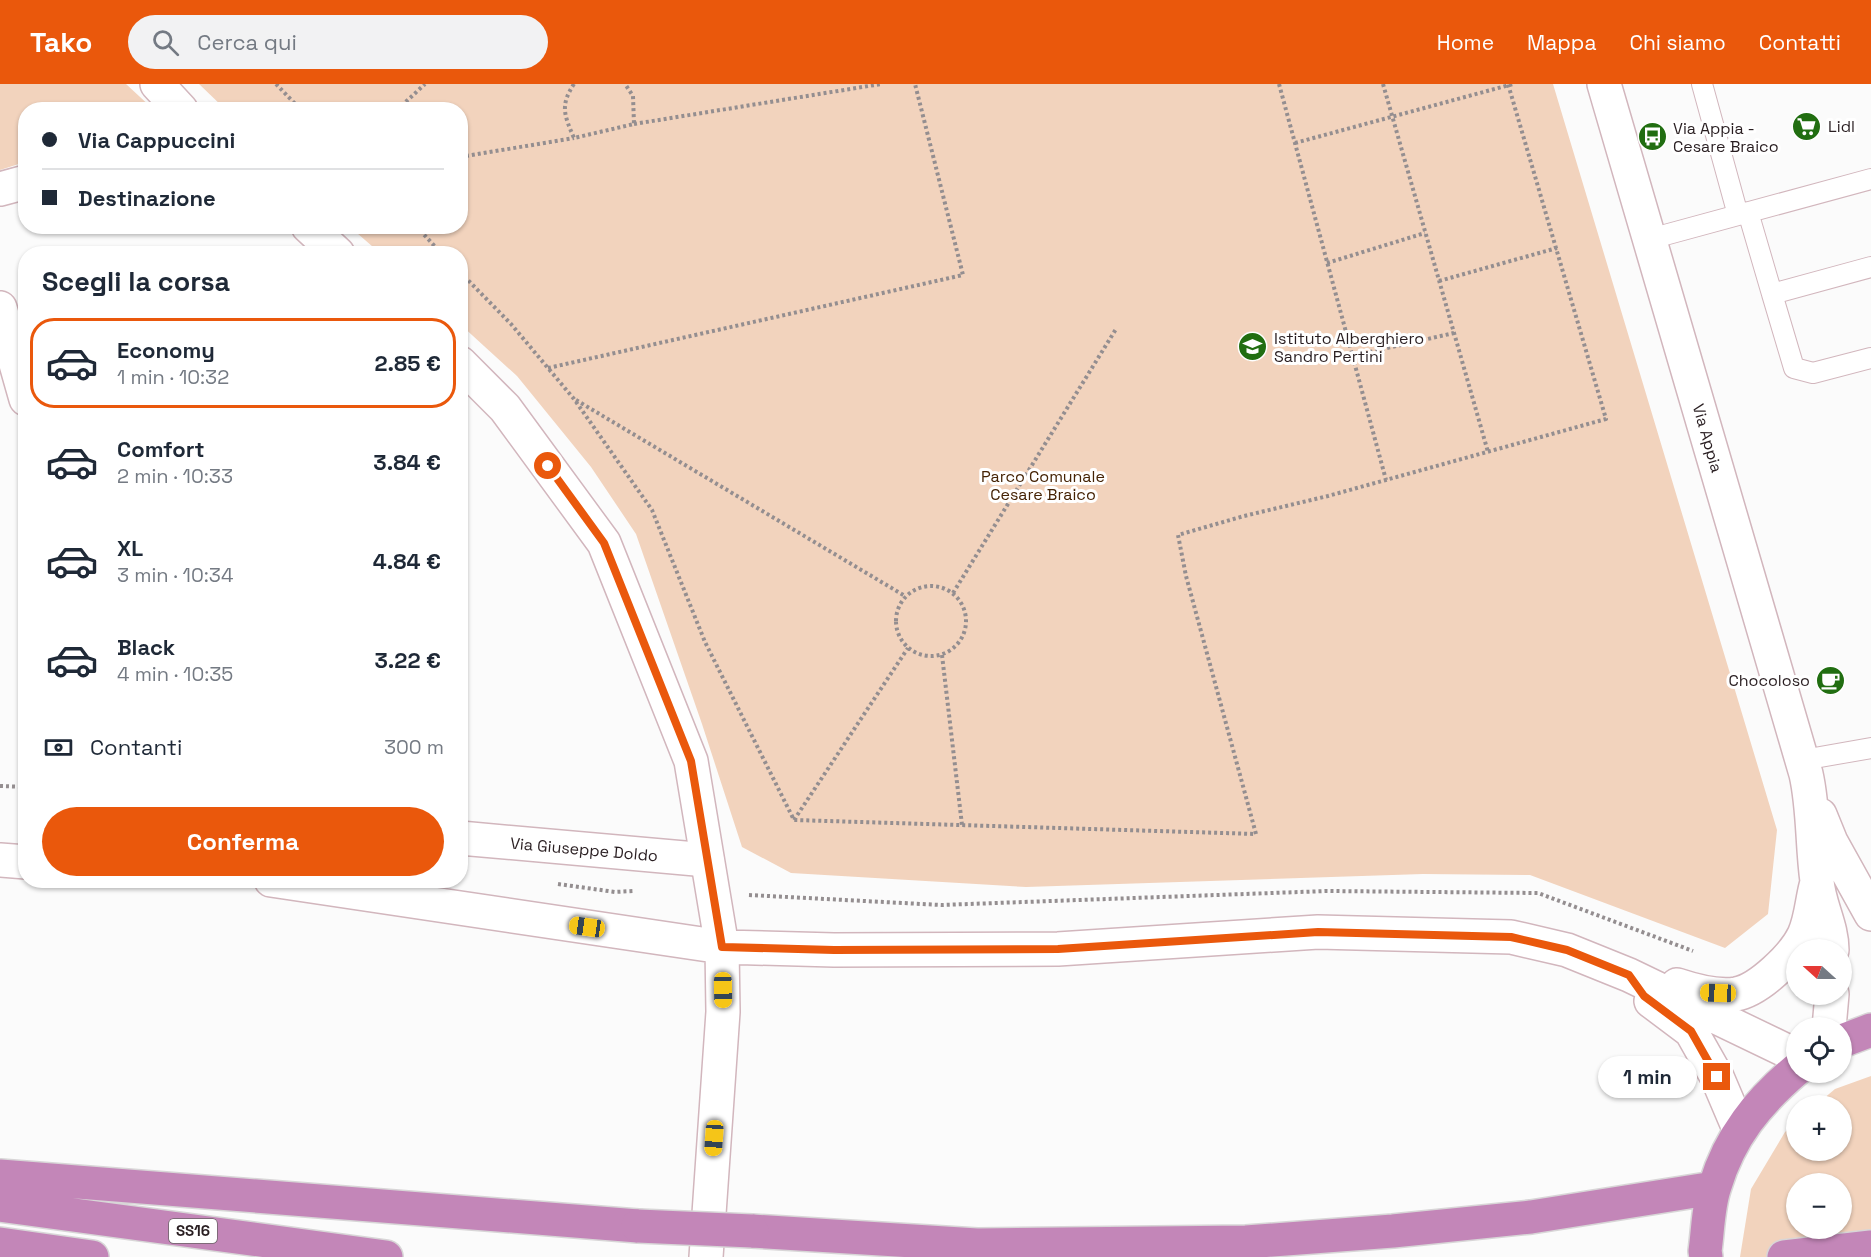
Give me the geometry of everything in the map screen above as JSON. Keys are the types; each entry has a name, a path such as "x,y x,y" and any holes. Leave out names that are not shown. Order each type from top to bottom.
{"highway":[{"path":"1852,1037 1871,1030"},
{"path":"1706,1257 1714,1188 1725,1158 1740,1131 1769,1092 1786,1078"},
{"path":"0,1176 638,1226 977,1245 1246,1242 1393,1231 1531,1217 1714,1188"},
{"name":"SS16","path":"0,1205 386,1257"},
{"path":"0,1244 92,1257"},
{"path":"1784,1257 1871,1246"}],"street":[{"path":"158,84 174,102"},
{"name":"Via Appia","path":"1605,84 1803,760 1810,792 1817,884 1832,939"},
{"path":"0,189 18,184"},
{"path":"317,234 329,246"},
{"path":"0,308 18,371"},
{"path":"468,371 505,408 604,543 691,761 722,947 723,1012 706,1257"},
{"name":"Via Appia","path":"1810,792 1831,842 1871,914"},
{"name":"Via Giuseppe Doldo","path":"468,839 710,876"},
{"path":"0,861 18,862"},
{"path":"1629,975 1671,983 1700,993 1737,994 1767,978 1790,956 1804,934 1817,884"},
{"path":"325,888 722,947 834,950 1058,949 1318,932 1511,937 1567,950 1629,975 1786,1051"},
{"path":"1629,975 1644,996 1691,1031 1717,1077 1740,1131"}],"lane":[{"path":"1702,84 1743,213 1772,294 1794,368 1814,374 1871,358"},
{"path":"1650,238 1871,179"},
{"path":"1772,294 1871,267"},
{"path":"1803,760 1871,748"}],"path":[{"path":"276,84 293,102"},
{"path":"406,102 425,84"},
{"path":"574,84 566,97 564,109 574,138"},
{"path":"625,84 633,96 634,124"},
{"path":"468,156 574,138 634,124 881,84"},
{"path":"548,368 963,275 915,84"},
{"path":"1279,84 1386,480"},
{"path":"1383,84 1488,452"},
{"path":"794,820 1256,834 1186,576 1178,535 1606,419 1510,84 1295,143"},
{"path":"1328,263 1425,232"},
{"path":"423,234 435,246"},
{"path":"1438,281 1557,248"},
{"path":"468,280 511,324 574,399 652,510 705,642 794,820"},
{"path":"953,593 1116,329"},
{"path":"1352,356 1454,333"},
{"path":"574,399 906,596"},
{"path":"924,586 944,587 953,593 961,601 967,622 959,642 942,655 923,656 908,648 900,639 896,628 899,605 906,596 924,586"},
{"path":"794,820 908,648"},
{"path":"942,655 962,825"},
{"path":"0,786 18,787"},
{"path":"710,876 941,905 1327,891 1538,893 1702,954"},
{"path":"555,884 615,892 641,890"}],"green space":[{"path":"0,84 126,84 145,102 18,102 18,164 0,170"},
{"name":"Parco Comunale Cesare Braico","path":"199,84 1553,84 1777,830 1768,914 1725,948 1530,875 1423,874 1026,887 791,873 742,847 636,534 591,467 517,376 468,331 468,246 372,246 358,234 468,234 468,102 218,102"},
{"path":"1871,1076 1871,1257 1740,1257 1751,1189 1786,1131 1786,1161 1852,1161 1852,1095 1828,1095 1835,1089"}],"place":[{"name":"Lidl","path":"1807,126"},
{"name":"Via Appia - Cesare Braico","path":"1652,137"},
{"name":"Istituto Alberghiero Sandro Pertini","path":"1253,347"},
{"name":"Chocoloso","path":"1831,680"}],"route":[{"path":"548,466 604,543 691,761 722,947 834,950 1058,949 1318,932 1511,937 1567,950 1629,975 1644,996 1691,1031 1717,1077"}]}
